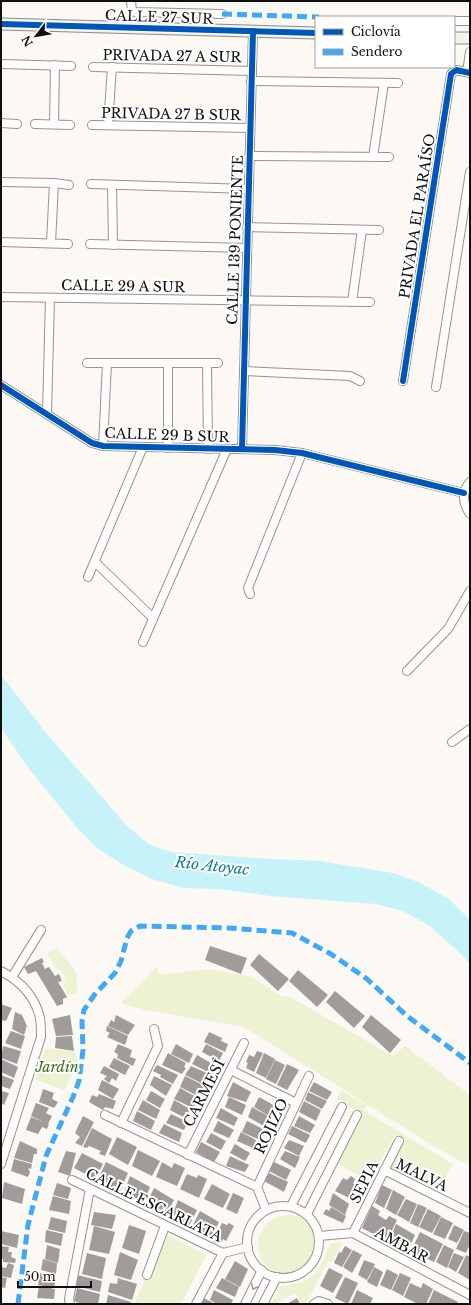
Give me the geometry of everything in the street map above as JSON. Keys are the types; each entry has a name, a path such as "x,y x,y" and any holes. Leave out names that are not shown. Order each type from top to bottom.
{"street":[{"path":"131,1 132,11 135,12 222,14"},
{"path":"455,21 470,21"},
{"name":"CALLE 27 SUR","path":"1,24 315,34"},
{"name":"CALLE 139 PONIENTE","path":"242,449 252,32"},
{"path":"455,38 470,38"},
{"name":"PRIVADA EL PARAÍSO","path":"402,381 451,74 456,70 469,72 470,52"},
{"path":"1,64 71,66"},
{"path":"54,124 55,65"},
{"name":"PRIVADA 27 A SUR","path":"93,67 252,71"},
{"path":"108,125 112,67"},
{"name":"PRIVADA 27 A SUR","path":"251,81 398,83"},
{"path":"373,157 384,83"},
{"path":"1,123 17,124"},
{"path":"35,124 70,125"},
{"name":"PRIVADA 27 B SUR","path":"92,125 250,128"},
{"path":"249,156 389,157"},
{"path":"436,388 470,172"},
{"path":"1,182 54,183 69,185"},
{"path":"52,243 54,183"},
{"path":"90,184 248,189"},
{"path":"112,185 112,245"},
{"path":"248,227 380,230"},
{"path":"352,302 362,230"},
{"path":"1,242 68,244"},
{"path":"90,244 247,248"},
{"name":"CALLE 29 A SUR","path":"1,298 370,302"},
{"path":"47,413 50,298"},
{"path":"88,363 218,363"},
{"path":"103,446 107,363"},
{"path":"168,363 168,448"},
{"path":"207,363 208,449"},
{"path":"244,371 350,376 360,381"},
{"name":"CALLE 29 B SUR","path":"1,384 92,443 103,446 275,450 302,454 464,493"},
{"path":"88,577 143,447"},
{"path":"143,642 227,449"},
{"path":"250,594 248,588 302,454"},
{"path":"470,482 464,493 465,507 470,514"},
{"path":"95,562 153,618"},
{"path":"408,671 448,629 470,591"},
{"path":"452,742 470,729"},
{"path":"12,977 42,930"},
{"path":"1,971 12,977 29,993 40,1019 41,1037 4,1140 1,1164"},
{"path":"121,1123 158,1046 154,1029"},
{"name":"CARMESÍ","path":"188,1155 244,1043"},
{"path":"230,1070 296,1103"},
{"name":"ROJIZO","path":"257,1187 309,1076"},
{"path":"292,1206 342,1107"},
{"path":"104,1115 257,1187 266,1210"},
{"path":"306,1214 357,1115"},
{"name":"SEPIA","path":"353,1233 399,1141"},
{"name":"MALVA","path":"384,1170 470,1213"},
{"name":"CALLE ESCARLATA","path":"72,1180 223,1253 248,1247"},
{"path":"70,1304 68,1299 90,1189"},
{"path":"278,1206 292,1206 306,1214 317,1228 319,1246 316,1256 304,1271 295,1276 285,1278 271,1276 262,1270 250,1256 248,1236 251,1226 257,1216 266,1210 278,1206"},
{"path":"147,1275 165,1226"},
{"name":"AMBAR","path":"319,1236 353,1233 470,1295"},
{"path":"196,1304 223,1253"},
{"path":"245,1304 262,1270"},
{"path":"263,1304 277,1277"},
{"path":"314,1304 319,1301 328,1304"}],"green space":[{"path":"57,948 76,972 77,993 68,996 62,982 66,980 61,970 57,970 47,954"},
{"path":"156,967 160,975 209,969 252,977 281,996 290,997 393,1056 405,1046 470,1095 470,1166 435,1147 244,1027 145,1010 121,1003"},
{"name":"Jardín","path":"46,1048 76,1052 78,1064 64,1090 39,1081 36,1078"},
{"path":"341,1090 366,1105 364,1111 453,1164 438,1191 391,1167 404,1141 395,1136 368,1181 338,1164 360,1114 337,1099"},
{"path":"282,1215 294,1215 305,1220 313,1228 318,1239 316,1257 305,1270 294,1275 282,1275 271,1270 263,1262 258,1251 258,1239 263,1228 271,1220"},
{"path":"166,1234 206,1255 181,1304 134,1304"},
{"path":"331,1243 342,1243 333,1261 328,1261 306,1304 303,1304 295,1293 276,1304 271,1304 280,1286 306,1280 315,1273 323,1261"}],"water":[{"name":"Río Atoyac","path":"1,675 46,733 125,824 148,844 171,852 320,861 393,873 418,882 449,899 470,920 470,964 430,926 403,911 375,904 270,896 219,889 183,888 152,879 125,866 98,849 79,830 29,769 1,728"}],"building":[{"path":"210,946 247,958 241,974 205,960"},
{"path":"259,954 289,979 278,991 250,965"},
{"path":"42,958 44,962 42,963 45,969 49,967 55,976 59,974 62,981 58,982 67,997 63,999 63,1004 57,1006 36,971 28,974 24,967"},
{"path":"298,970 328,995 317,1007 289,981"},
{"path":"335,991 365,1016 354,1028 326,1002"},
{"path":"1,1004 12,1008 6,1021 1,1020"},
{"path":"15,1012 22,1015 27,1026 24,1035 12,1029"},
{"path":"70,1015 73,1035 56,1036 52,1019"},
{"path":"116,1015 135,1025 128,1035 108,1026 111,1020 114,1022"},
{"path":"371,1015 401,1040 390,1053 362,1027"},
{"path":"107,1026 128,1036 125,1045 107,1037 110,1033 106,1031"},
{"path":"11,1031 25,1036 21,1049 5,1043"},
{"path":"209,1032 222,1038 221,1041 228,1044 225,1052 204,1042"},
{"path":"72,1036 74,1051 55,1048 56,1037"},
{"path":"118,1044 132,1050 130,1057 136,1059 133,1066 117,1058 118,1054 114,1052"},
{"path":"176,1044 193,1054 189,1063 171,1054"},
{"path":"206,1044 223,1053 219,1061 202,1052"},
{"path":"3,1046 21,1051 17,1064 1,1058"},
{"path":"257,1051 263,1053 254,1072 246,1068 248,1063 246,1062 249,1055 254,1057"},
{"path":"168,1053 186,1063 184,1067 186,1068 182,1074 162,1065"},
{"path":"264,1053 275,1059 266,1078 256,1073"},
{"path":"197,1055 216,1066 212,1074 192,1064"},
{"path":"114,1058 130,1066 125,1075 109,1067"},
{"path":"1,1059 18,1067 14,1078 1,1072"},
{"path":"275,1060 285,1065 276,1084 266,1079"},
{"path":"287,1064 299,1070 287,1090 277,1085"},
{"path":"157,1065 178,1075 173,1084 160,1077 161,1075 153,1071"},
{"path":"104,1066 119,1074 116,1081 112,1078 109,1083 104,1079 107,1076 100,1073"},
{"path":"191,1066 209,1074 203,1084 185,1075"},
{"path":"1,1075 14,1080 10,1089 1,1086"},
{"path":"154,1076 172,1085 166,1096 150,1085"},
{"path":"185,1076 205,1086 200,1097 180,1087"},
{"path":"102,1080 119,1089 113,1099 98,1090"},
{"path":"233,1082 251,1092 246,1102 227,1096"},
{"path":"314,1082 332,1092 327,1100 309,1091"},
{"path":"180,1088 198,1098 193,1108 174,1099"},
{"path":"43,1089 54,1093 52,1099 58,1102 54,1108 39,1102"},
{"path":"1,1091 9,1093 4,1105 1,1103"},
{"path":"151,1091 165,1099 160,1108 146,1100"},
{"path":"308,1092 327,1101 322,1109 305,1100"},
{"path":"99,1094 116,1101 113,1109 105,1107 103,1110 89,1102 92,1095 97,1097"},
{"path":"229,1097 246,1105 242,1115 225,1107"},
{"path":"259,1097 277,1107 272,1118 254,1107"},
{"path":"143,1100 160,1110 156,1119 138,1110"},
{"path":"174,1100 190,1109 185,1118 170,1110"},
{"path":"304,1101 321,1110 316,1121 299,1112"},
{"path":"36,1103 49,1108 46,1113 52,1116 48,1124 31,1116"},
{"path":"252,1107 268,1116 264,1126 248,1117"},
{"path":"221,1108 238,1118 234,1126 216,1118"},
{"path":"137,1111 155,1121 151,1130 133,1121"},
{"path":"171,1114 188,1122 184,1130 166,1123"},
{"path":"83,1116 94,1122 82,1146 75,1143 80,1137 75,1133"},
{"path":"299,1116 315,1125 310,1133 294,1126"},
{"path":"31,1117 49,1124 47,1129 42,1127 38,1134 26,1130"},
{"path":"218,1121 234,1130 229,1138 213,1131"},
{"path":"247,1121 265,1130 260,1140 242,1132"},
{"path":"164,1124 182,1133 179,1142 159,1133"},
{"path":"292,1126 310,1135 306,1143 288,1134"},
{"path":"92,1128 112,1139 105,1156 99,1154 101,1151 89,1146 87,1148 83,1147"},
{"path":"241,1132 256,1140 253,1148 237,1141"},
{"path":"211,1133 226,1141 221,1150 206,1142"},
{"path":"117,1137 137,1147 128,1165 109,1154"},
{"path":"289,1140 304,1146 299,1156 284,1148"},
{"path":"20,1141 37,1149 37,1154 34,1154 32,1163 14,1158"},
{"path":"201,1142 220,1152 214,1162 196,1152"},
{"path":"235,1144 250,1153 245,1161 230,1153"},
{"path":"138,1150 160,1161 152,1176 132,1166"},
{"path":"66,1151 76,1153 70,1176 58,1172"},
{"path":"285,1151 300,1157 295,1168 280,1159"},
{"path":"82,1153 103,1164 95,1179 74,1168"},
{"path":"230,1156 249,1165 245,1172 226,1166"},
{"path":"14,1159 32,1164 31,1169 28,1168 30,1172 28,1177 11,1171"},
{"path":"106,1162 128,1173 119,1193 97,1181"},
{"path":"162,1162 172,1168 174,1163 185,1168 177,1186 156,1177"},
{"path":"274,1162 291,1170 286,1180 269,1171"},
{"path":"269,1173 288,1182 284,1192 264,1181"},
{"path":"187,1174 197,1178 198,1175 207,1179 199,1198 180,1189"},
{"path":"130,1176 150,1187 144,1202 124,1192"},
{"path":"351,1176 355,1179 353,1184 362,1188 355,1201 335,1191 343,1178 347,1180"},
{"path":"4,1182 25,1189 22,1204 2,1198"},
{"path":"57,1183 71,1188 68,1199 53,1195"},
{"path":"212,1184 230,1194 223,1208 204,1199"},
{"path":"382,1185 392,1190 384,1208 375,1203"},
{"path":"154,1188 174,1200 167,1213 147,1202"},
{"path":"393,1190 405,1197 396,1215 386,1209"},
{"path":"233,1193 244,1198 237,1214 226,1209"},
{"path":"333,1193 349,1204 345,1215 329,1205"},
{"path":"53,1196 71,1201 69,1214 49,1210"},
{"path":"406,1199 417,1204 409,1222 397,1215"},
{"path":"178,1200 197,1210 188,1228 171,1219"},
{"path":"418,1204 427,1208 418,1227 410,1223"},
{"path":"372,1206 380,1211 378,1215 386,1220 389,1216 397,1220 387,1241 362,1228"},
{"path":"331,1207 346,1216 343,1223 323,1214 326,1209 329,1211"},
{"path":"428,1209 441,1216 432,1233 419,1227"},
{"path":"200,1211 219,1222 211,1238 191,1229"},
{"path":"94,1212 116,1215 112,1229 91,1225"},
{"path":"51,1217 67,1221 65,1233 48,1229"},
{"path":"441,1217 453,1223 445,1239 433,1234"},
{"path":"222,1223 227,1225 229,1223 234,1226 226,1241 223,1239 220,1244 213,1242"},
{"path":"396,1224 415,1235 408,1250 389,1242"},
{"path":"129,1225 146,1231 139,1254 122,1248"},
{"path":"454,1225 464,1230 457,1243 448,1239"},
{"path":"94,1226 115,1232 109,1254 89,1250"},
{"path":"46,1230 63,1234 61,1246 45,1242"},
{"path":"1,1231 19,1235 17,1248 1,1244"},
{"path":"464,1231 470,1233 470,1244 466,1253 456,1249"},
{"path":"420,1232 443,1244 434,1262 411,1251"},
{"path":"47,1245 60,1249 58,1263 45,1259"},
{"path":"444,1245 454,1250 447,1268 436,1262"},
{"path":"1,1246 9,1247 8,1252 12,1252 11,1257 16,1259 15,1263 3,1262 3,1259 1,1259"},
{"path":"345,1246 352,1250 342,1267 334,1263 339,1252 341,1253"},
{"path":"353,1250 362,1255 352,1273 343,1267"},
{"path":"120,1252 138,1260 131,1280 114,1275"},
{"path":"87,1253 106,1258 102,1279 82,1274"},
{"path":"454,1253 464,1257 456,1272 448,1267"},
{"path":"466,1255 470,1257 470,1280 458,1273"},
{"path":"43,1259 57,1263 56,1274 41,1270"},
{"path":"364,1260 375,1264 367,1280 358,1275"},
{"path":"235,1261 248,1269 240,1287 225,1279"},
{"path":"8,1263 14,1265 11,1278 1,1276 1,1267 6,1268"},
{"path":"374,1267 383,1272 377,1287 367,1282"},
{"path":"329,1268 343,1275 333,1293 320,1286"},
{"path":"387,1269 398,1275 391,1290 380,1285"},
{"path":"40,1273 56,1277 54,1288 38,1285"},
{"path":"400,1273 411,1278 403,1296 392,1290"},
{"path":"77,1275 102,1281 100,1292 75,1286"},
{"path":"1,1277 7,1278 5,1288 1,1287"},
{"path":"345,1277 358,1283 348,1304 335,1298"},
{"path":"118,1278 137,1284 132,1300 108,1292 110,1283 117,1284"},
{"path":"222,1278 239,1287 235,1297 216,1288"},
{"path":"410,1283 421,1288 423,1283 433,1289 426,1304 418,1304 404,1297"},
{"path":"39,1286 55,1289 54,1299 37,1298"},
{"path":"77,1288 100,1294 98,1304 82,1304 74,1301"},
{"path":"214,1290 233,1300 231,1304 217,1304 210,1300"},
{"path":"357,1290 373,1298 370,1304 351,1304"},
{"path":"434,1290 458,1302 457,1304 428,1304"},
{"path":"108,1295 131,1302 131,1304 106,1304"},
{"path":"204,1298 215,1304 201,1304"},
{"path":"297,1298 300,1304 287,1304"}],"marked path":[{"path":"222,14 315,17"},
{"path":"18,1304 28,1225 46,1156 79,1081 83,1050 82,1021 84,1010 95,994 115,973 121,961 127,938 131,931 140,926 229,928 292,933 331,954 367,979 407,1016 470,1063"}],"cycle path":[{"path":"1,24 315,33"},
{"path":"242,449 253,31"},
{"path":"403,381 451,74 456,70 470,73"},
{"path":"1,385 92,443 103,446 275,450 302,453 464,493"}]}
